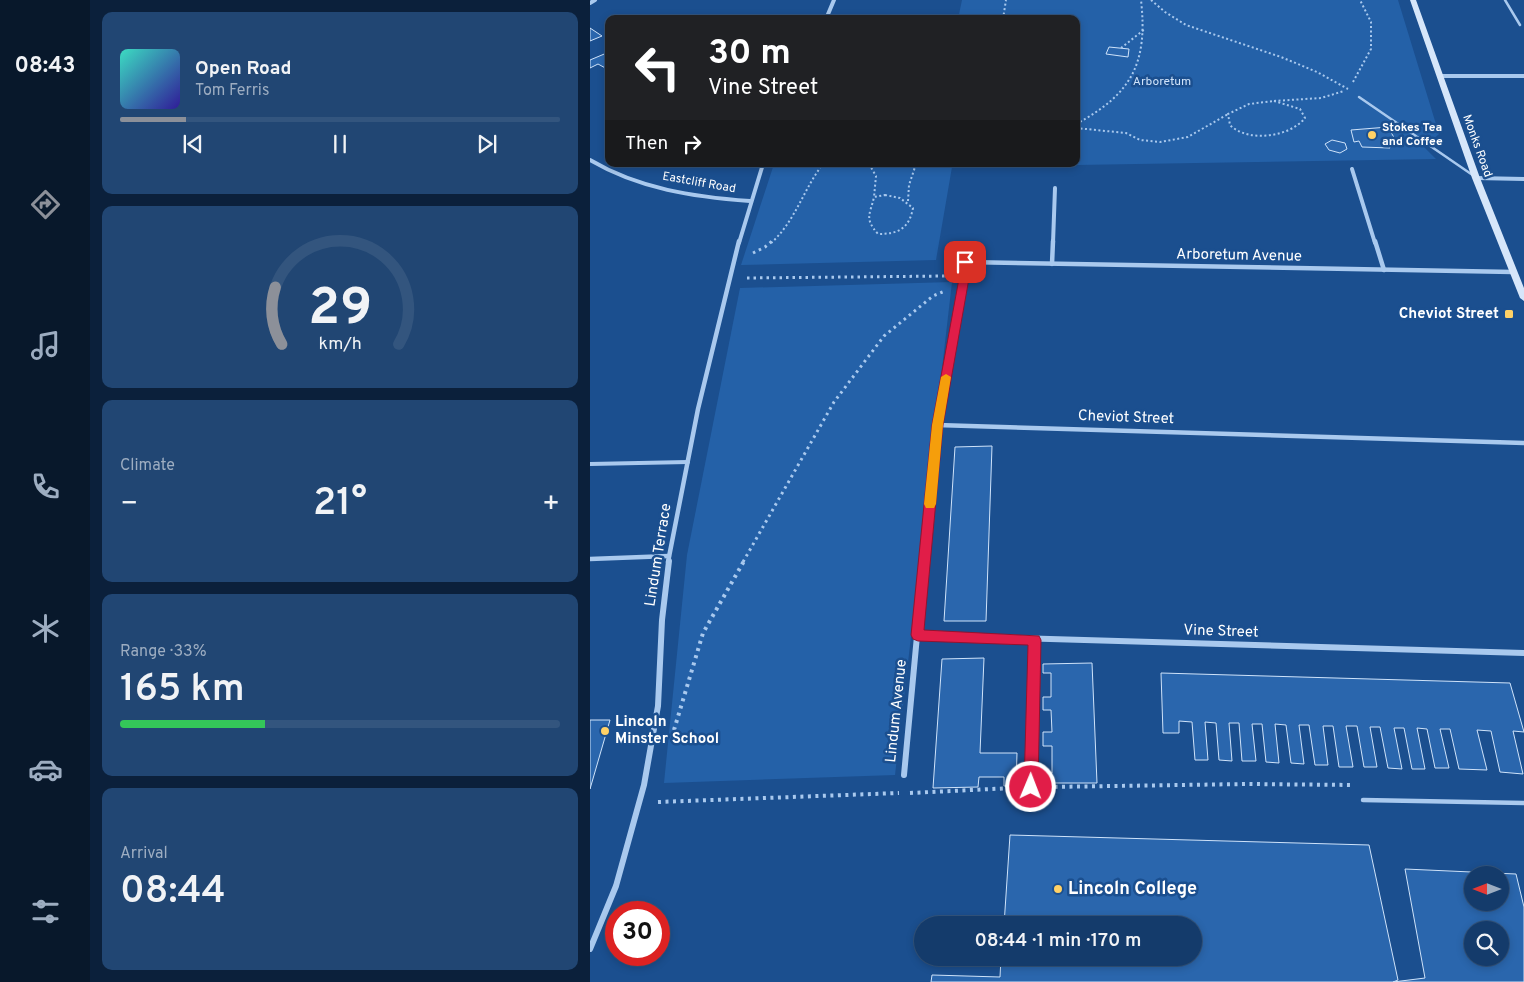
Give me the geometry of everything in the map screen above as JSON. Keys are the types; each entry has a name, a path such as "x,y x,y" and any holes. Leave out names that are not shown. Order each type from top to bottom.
{"main road":[{"name":"Monks Road","path":"1413,0 1476,178 1523,294"}],"street":[{"path":"590,3 595,0"},
{"path":"828,15 834,0"},
{"path":"1439,76 1524,76"},
{"name":"Eastcliff Road","path":"590,160 606,171 643,184 715,199 750,201"},
{"name":"Lindum Terrace","path":"590,949 616,886 644,785 658,706 662,620 669,556 733,261 762,167"},
{"path":"1352,168 1384,270"},
{"path":"1476,178 1524,179"},
{"path":"1052,264 1055,188"},
{"name":"Arboretum Avenue","path":"965,262 1513,272"},
{"name":"Lindum Avenue","path":"904,774 937,425 963,284 965,262"},
{"name":"Cheviot Street","path":"937,425 1524,443"},
{"path":"590,559 669,556"},
{"name":"Vine Street","path":"918,635 1524,654"},
{"path":"1031,787 1034,640"}],"lane":[{"path":"1505,0 1520,25"},
{"path":"1359,96 1476,178"},
{"path":"590,464 688,462"},
{"path":"1363,800 1524,803"}],"path":[{"path":"1004,15 1006,0"},
{"path":"1080,124 1093,117 1125,89 1131,80 1141,52 1145,29 1141,0"},
{"path":"1151,0 1170,16 1186,25 1281,57 1317,72 1359,96"},
{"path":"1080,127 1126,133 1140,140 1160,142 1188,137 1248,104 1272,100 1312,99 1338,94 1348,89 1371,49 1371,22 1360,0"},
{"path":"1121,48 1145,29"},
{"path":"1228,114 1230,125 1238,132 1256,136 1296,128 1302,123 1304,118 1300,108 1272,100"},
{"path":"733,261 757,252 781,234 810,180 821,167"},
{"path":"871,167 876,176 873,186 874,197 867,219 868,224 878,234 892,235 903,230 911,220 913,208 908,201 887,194 874,197"},
{"path":"908,201 909,185 915,167"},
{"path":"729,278 964,276"},
{"path":"672,737 704,633 834,402 884,336 933,296 963,284"},
{"path":"639,803 1031,787 1247,784 1356,785"}],"green space":[{"name":"Arboretum","path":"962,0 1398,0 1439,134 1424,147 1436,159 1080,165 1080,15 959,15"},
{"name":"Arboretum","path":"773,167 952,167 936,260 741,265"},
{"path":"952,282 895,775 664,783 687,555 740,288"}],"building":[{"path":"590,28 602,36 590,41"},
{"path":"1109,47 1129,49 1128,57 1106,54"},
{"path":"605,54 605,68 598,64 590,68 590,60"},
{"name":"Stokes Tea and Coffee","path":"1388,127 1396,141 1387,142 1390,148 1362,147 1359,141 1354,142 1351,130"},
{"path":"1332,140 1345,143 1347,149 1340,153 1329,150 1325,144"},
{"path":"992,446 986,621 944,621 955,447"},
{"path":"984,658 980,753 1017,753 1016,786 1004,786 1004,777 979,777 978,787 933,788 942,659"},
{"path":"1092,663 1097,783 1043,783 1043,774 1052,773 1052,746 1043,746 1043,732 1052,732 1051,710 1043,710 1043,697 1051,697 1051,673 1043,673 1043,664"},
{"path":"1161,673 1510,683 1524,732 1513,731 1523,774 1500,772 1491,731 1477,730 1487,770 1459,769 1450,729 1440,729 1449,768 1435,768 1427,729 1417,728 1425,769 1412,769 1404,728 1394,728 1402,769 1388,768 1380,727 1370,727 1377,767 1364,767 1357,726 1346,726 1353,767 1339,767 1333,726 1323,726 1328,765 1315,765 1309,725 1299,725 1304,764 1291,763 1286,725 1275,724 1279,763 1266,762 1262,724 1252,724 1256,761 1242,761 1239,723 1229,723 1232,761 1219,760 1216,723 1205,722 1208,760 1195,760 1192,722 1179,721 1179,733 1163,733"},
{"path":"590,720 610,720 590,789"},
{"path":"1010,835 1369,845 1398,980 1393,982 931,982 932,975 1000,977 1001,966 1202,966 1202,916 1005,916"},
{"path":"1405,869 1464,872 1464,911 1509,911 1509,874 1516,874 1524,907 1524,982 1393,982 1425,978"}],"slow traffic":[{"path":"930,504 937,425 946,377"}],"place":[{"name":"Stokes Tea and Coffee","path":"1372,135"},
{"name":"Cheviot Street","path":"1509,314"},
{"name":"Lincoln Minster School","path":"605,731"},
{"name":"Lincoln College","path":"1058,889"}],"route":[{"path":"965,262 963,284 937,425 918,635 1034,640 1031,787"}]}
